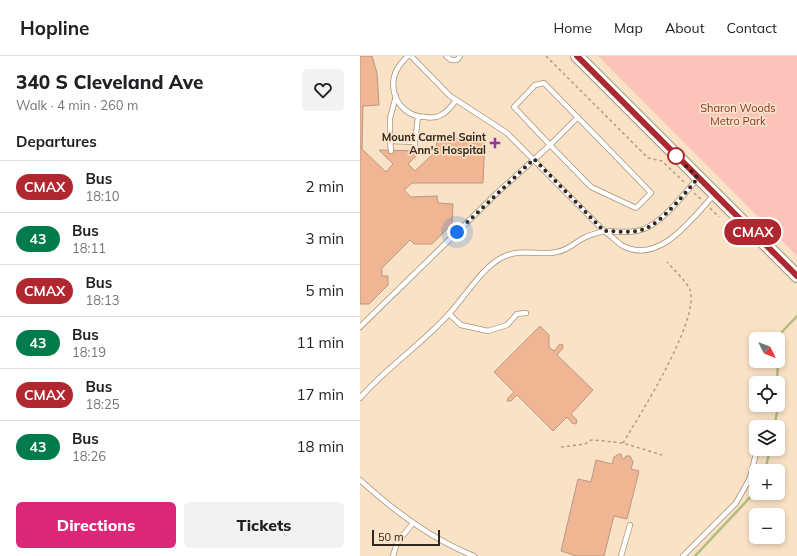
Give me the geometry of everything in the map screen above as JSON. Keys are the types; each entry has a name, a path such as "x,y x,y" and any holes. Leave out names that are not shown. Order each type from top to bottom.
{"main road":[{"path":"577,56 714,195 797,276"}],"lane":[{"path":"456,100 445,112 436,118 418,117 409,114 401,107 396,96 394,77 397,69 409,56 456,100 507,133 604,231 624,246 644,251 660,246 673,237 714,195"},
{"path":"446,56 451,60 457,60 460,56"},
{"path":"544,83 651,193 636,208 591,187 550,145 514,107 536,84 544,83"},
{"path":"391,151 390,118 396,96"},
{"path":"415,151 418,117"},
{"path":"360,327 578,117"},
{"path":"390,141 415,142"},
{"path":"360,398 449,314 490,266 503,257 527,251 558,252 569,249 585,237 604,231 629,232 644,229 660,219 698,178"},
{"path":"449,314 461,325 488,331 507,325 517,314 526,313"},
{"path":"683,556 736,503 750,478 755,456"},
{"path":"360,480 387,505 413,523 441,540 474,556"},
{"path":"393,556 397,543 413,523"},
{"path":"621,556 630,525"}],"path":[{"path":"546,56 648,158 662,161 719,217"},
{"path":"623,443 639,417 685,329 690,307 690,290 667,262"},
{"path":"561,447 585,444 591,440 623,443 662,455"}],"green space":[{"name":"Sharon Woods Metro Park","path":"598,56 797,56 797,256"}],"building":[{"path":"360,56 372,56 377,73 379,105 363,106 362,149 386,172 393,164 379,150 421,151 408,164 415,171 436,151 437,138 485,139 483,183 412,183 404,190 411,197 437,196 438,203 453,204 452,224 432,244 414,244 410,240 382,268 382,276 388,276 388,285 369,304 360,304"},
{"path":"540,326 549,335 549,347 554,351 560,344 563,345 563,348 557,355 593,390 571,414 577,420 576,424 572,423 567,417 553,431 517,395 511,401 507,401 514,392 494,372"},
{"path":"621,454 622,458 624,459 626,456 630,456 633,462 631,469 639,471 627,519 614,516 604,556 576,556 561,551 578,479 591,482 596,460 612,464 614,457"}],"waterway":[{"path":"782,332 797,316"},
{"path":"777,376 778,368"},
{"path":"775,420 777,412"},
{"path":"767,464 768,456"},
{"path":"695,556 749,498"}],"bus line":[{"name":"CMAX","path":"577,56 797,276"}],"place":[{"name":"Mount Carmel Saint Ann's Hospital","path":"495,143"}],"route":[{"path":"457,232 534,159 604,231 629,232 644,229 660,219 698,178 676,156"}]}
